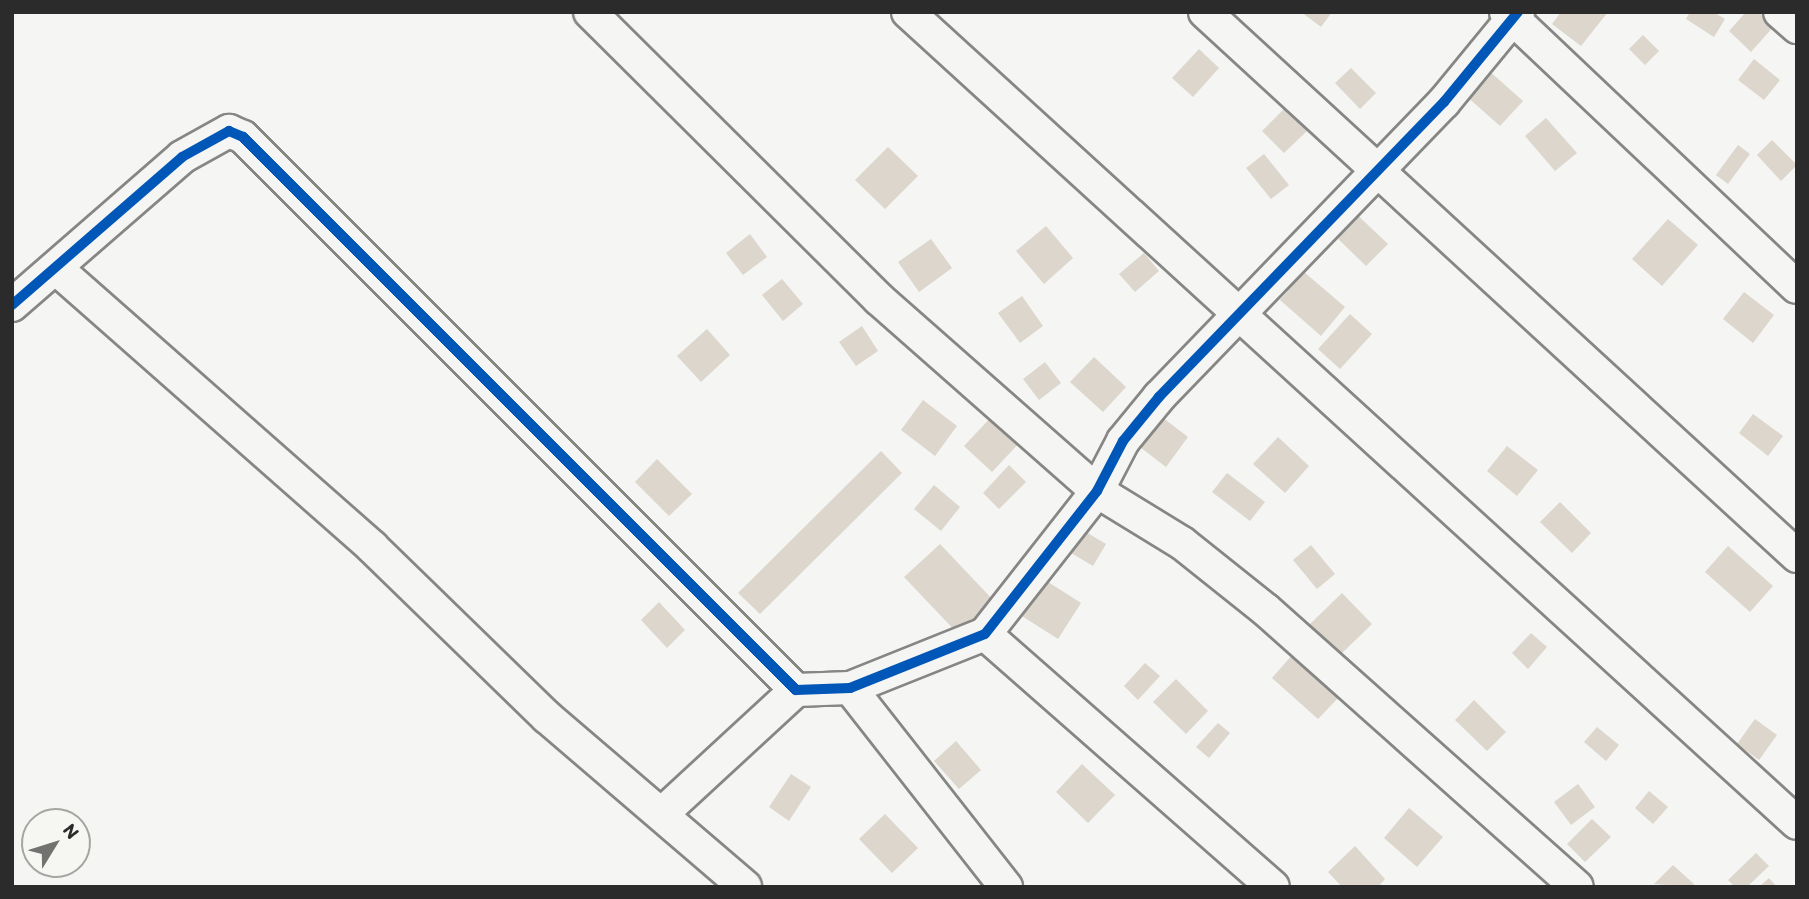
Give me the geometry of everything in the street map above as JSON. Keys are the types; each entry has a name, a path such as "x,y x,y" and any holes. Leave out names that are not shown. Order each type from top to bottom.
{"street":[{"path":"590,12 879,299 1097,491 1182,543 1266,610 1577,887"},
{"path":"908,12 1237,317 1797,823"},
{"path":"1205,12 1376,173 1797,556"},
{"path":"1780,12 1797,27"},
{"path":"664,813 796,690 850,688 985,634 1097,491 1123,441 1237,317 1376,173 1512,14 1797,287"},
{"path":"12,305 57,269 182,157 229,131 243,137 796,690"},
{"path":"57,269 372,547 547,717 664,813 745,887"},
{"path":"985,634 1273,887"},
{"path":"850,688 1006,887"}],"building":[{"path":"1301,12 1332,12 1321,27"},
{"path":"1561,12 1608,12 1581,46 1552,24"},
{"path":"1690,12 1713,12 1725,19 1714,37 1686,19"},
{"path":"1746,12 1759,12 1774,26 1751,52 1729,31"},
{"path":"1643,35 1659,51 1645,65 1629,49"},
{"path":"1199,49 1219,68 1193,97 1172,78"},
{"path":"1754,59 1780,80 1764,100 1738,80"},
{"path":"1351,68 1376,93 1360,109 1335,83"},
{"path":"1488,70 1523,101 1500,126 1465,95"},
{"path":"1285,108 1307,131 1284,153 1262,131"},
{"path":"1546,118 1577,153 1555,171 1525,136"},
{"path":"1772,140 1797,165 1781,181 1757,155"},
{"path":"1738,145 1750,154 1728,184 1716,175"},
{"path":"888,147 918,176 885,209 855,180"},
{"path":"1264,154 1289,185 1271,199 1246,168"},
{"path":"1351,209 1388,244 1366,266 1330,231"},
{"path":"1668,219 1698,245 1662,286 1632,259"},
{"path":"1046,226 1073,258 1044,284 1016,251"},
{"path":"750,234 767,257 743,275 726,253"},
{"path":"931,239 952,268 919,292 898,262"},
{"path":"1144,253 1159,271 1135,292 1119,274"},
{"path":"1304,272 1345,307 1321,336 1280,300"},
{"path":"782,279 803,304 783,321 762,295"},
{"path":"1744,292 1774,315 1753,343 1723,319"},
{"path":"1022,296 1043,326 1020,343 998,313"},
{"path":"1350,314 1372,334 1340,369 1318,349"},
{"path":"862,326 878,351 856,366 839,342"},
{"path":"707,329 730,355 701,382 677,356"},
{"path":"1094,357 1126,387 1103,412 1070,382"},
{"path":"1045,362 1061,383 1039,400 1023,379"},
{"path":"923,400 957,426 935,456 901,430"},
{"path":"995,413 1023,439 992,472 964,446"},
{"path":"1158,414 1188,437 1166,467 1136,444"},
{"path":"1753,414 1783,436 1768,456 1739,433"},
{"path":"1278,437 1309,466 1285,493 1253,464"},
{"path":"1507,446 1538,470 1517,496 1487,471"},
{"path":"881,451 902,473 760,614 738,593"},
{"path":"657,459 692,494 669,516 635,482"},
{"path":"1009,465 1026,482 999,509 983,493"},
{"path":"1227,473 1265,502 1250,521 1212,492"},
{"path":"934,485 960,507 941,531 914,509"},
{"path":"1560,502 1591,533 1572,553 1540,522"},
{"path":"1074,525 1106,544 1093,566 1061,547"},
{"path":"940,544 995,602 960,636 904,577"},
{"path":"1311,545 1335,574 1317,589 1293,560"},
{"path":"1728,546 1773,586 1750,612 1705,572"},
{"path":"1045,580 1081,603 1058,639 1022,616"},
{"path":"1342,593 1372,624 1339,656 1309,625"},
{"path":"659,602 685,630 667,648 641,620"},
{"path":"1531,633 1547,647 1528,669 1512,653"},
{"path":"1293,654 1340,696 1318,719 1272,678"},
{"path":"1145,663 1160,676 1138,700 1124,686"},
{"path":"1176,679 1208,711 1186,734 1153,702"},
{"path":"1474,700 1506,732 1487,751 1455,720"},
{"path":"1755,719 1777,735 1759,760 1737,744"},
{"path":"1218,723 1230,733 1209,758 1196,747"},
{"path":"1597,727 1619,745 1606,761 1584,742"},
{"path":"956,741 981,770 959,789 934,761"},
{"path":"1082,764 1115,795 1088,823 1056,792"},
{"path":"791,774 811,787 789,821 769,807"},
{"path":"1578,784 1595,807 1571,825 1554,802"},
{"path":"1649,791 1668,807 1653,824 1635,808"},
{"path":"1409,808 1443,837 1417,867 1384,838"},
{"path":"885,814 918,848 892,873 859,839"},
{"path":"1592,819 1611,837 1585,862 1567,844"},
{"path":"1355,846 1385,879 1378,887 1342,887 1328,872"},
{"path":"1756,853 1769,866 1747,887 1735,887 1728,880"},
{"path":"1673,865 1694,884 1691,887 1654,884"},
{"path":"1769,878 1777,887 1759,887"}],"cycle path":[{"path":"12,305 182,157 229,131 243,137 796,690 850,688 985,634 1097,491 1123,441 1159,397 1444,102 1518,12"}]}
